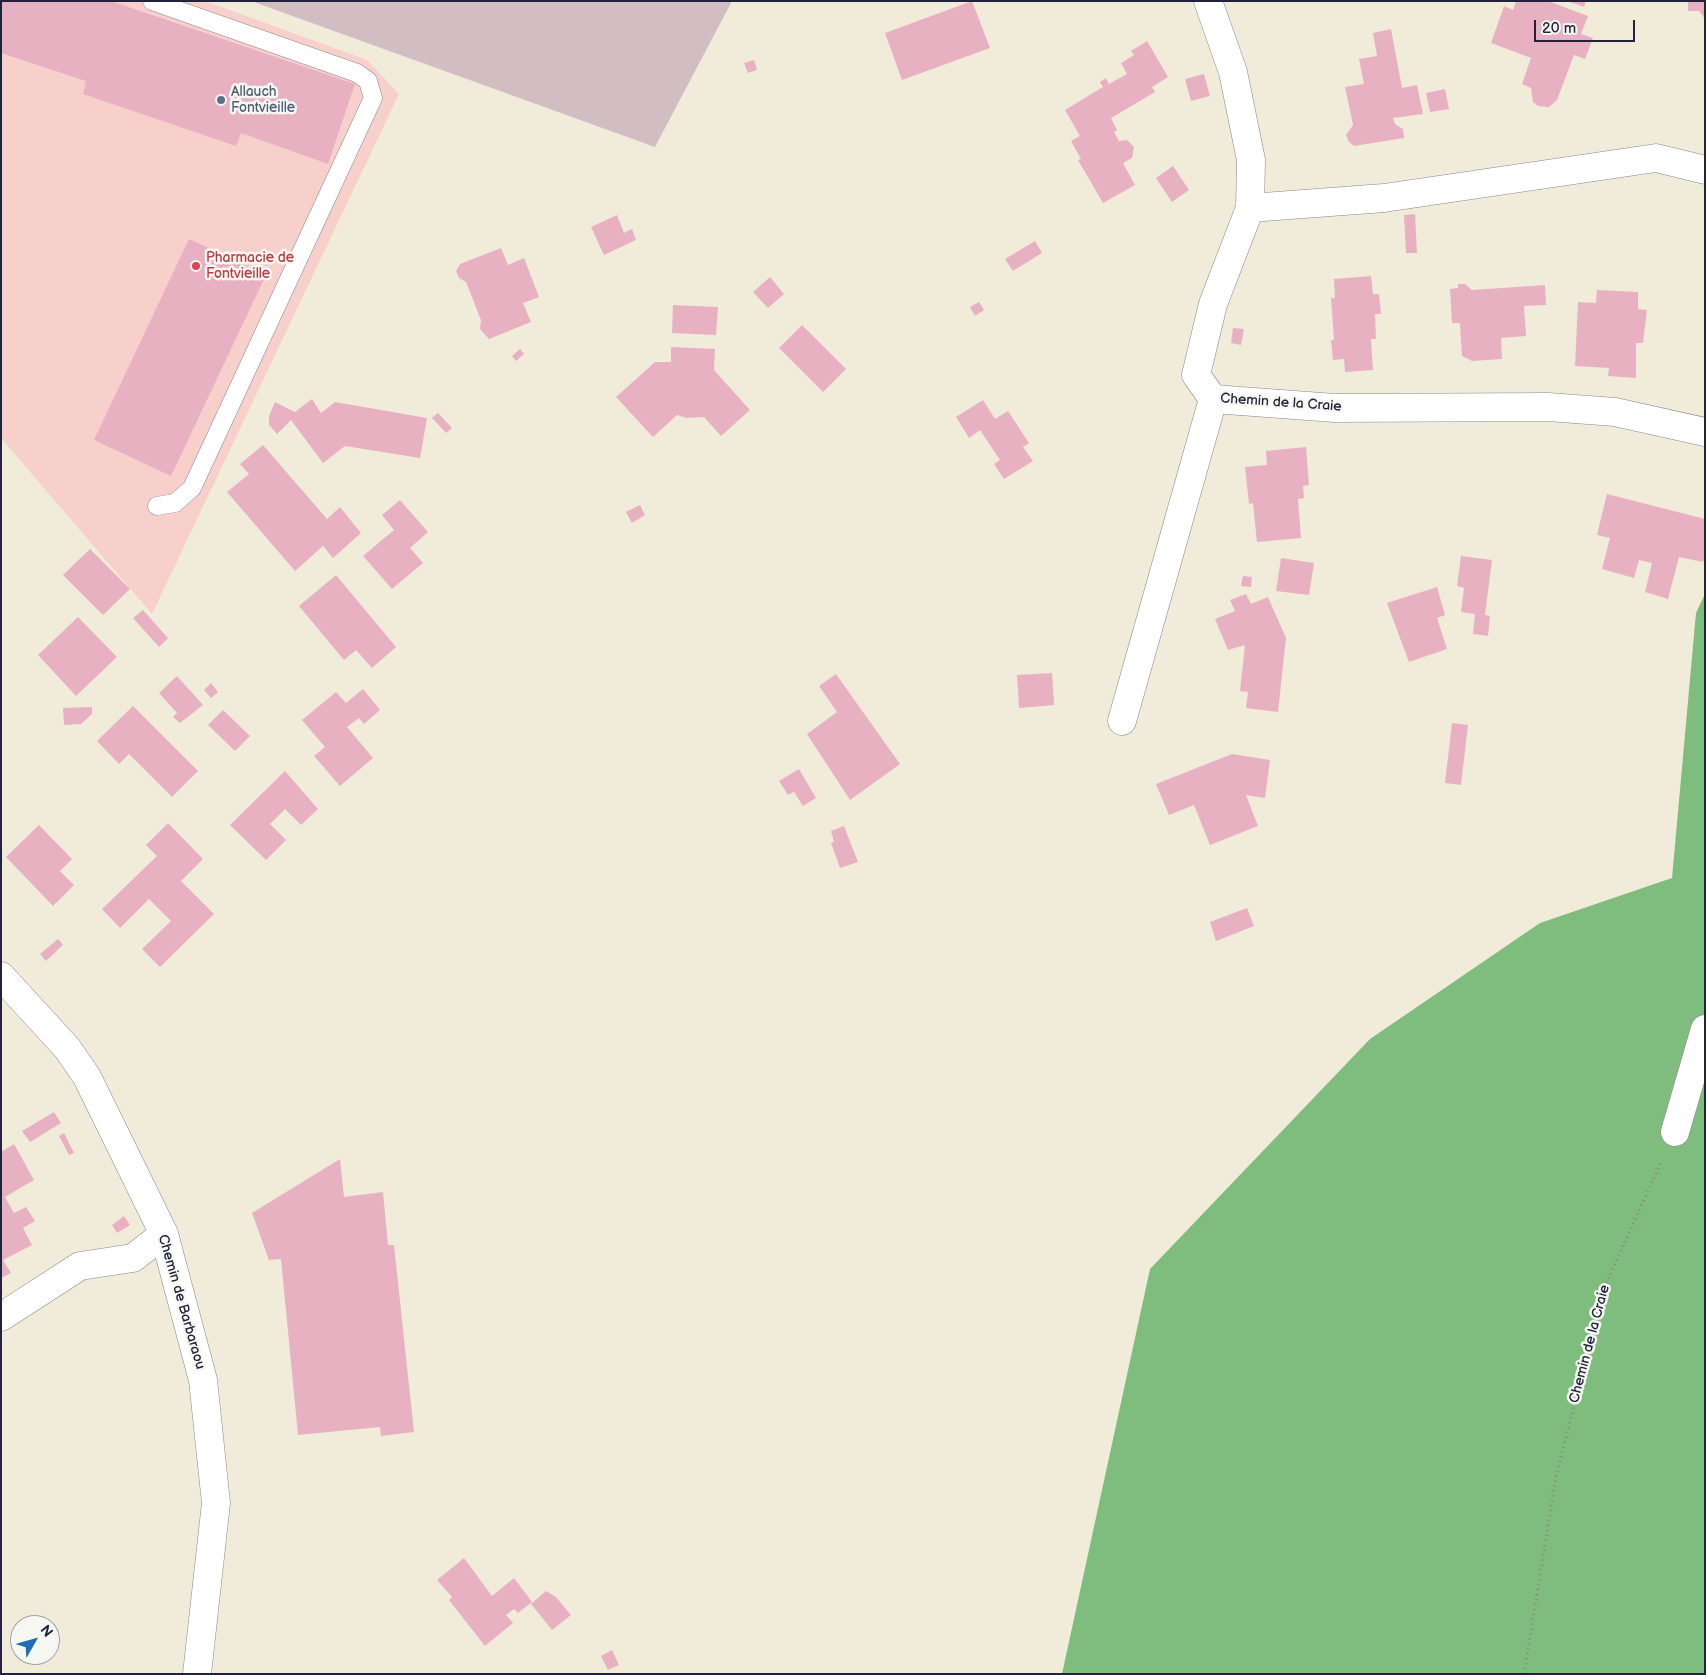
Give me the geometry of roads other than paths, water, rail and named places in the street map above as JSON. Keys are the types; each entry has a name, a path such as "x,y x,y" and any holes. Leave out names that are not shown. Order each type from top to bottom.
{"street":[{"name":"Chemin de la Craie","path":"1208,1 1233,72 1251,160 1250,208 1213,304 1196,374 1213,399 1334,408 1548,407 1615,412 1705,432"},
{"path":"1250,208 1384,198 1656,158 1705,170"},
{"path":"1122,721 1213,399"},
{"name":"Chemin de Barbaraou","path":"1,976 66,1048 88,1076 164,1234 203,1380 216,1503 197,1674"},
{"path":"1675,1132 1705,1029"},
{"path":"1,1317 80,1266 132,1258 164,1234"}],"lane":[{"path":"152,1 357,73 368,81 373,98 192,488 175,503 157,506"}],"place":[{"name":"Allauch Fontvieille","path":"221,100"},
{"name":"Pharmacie de Fontvieille","path":"196,266"}]}
